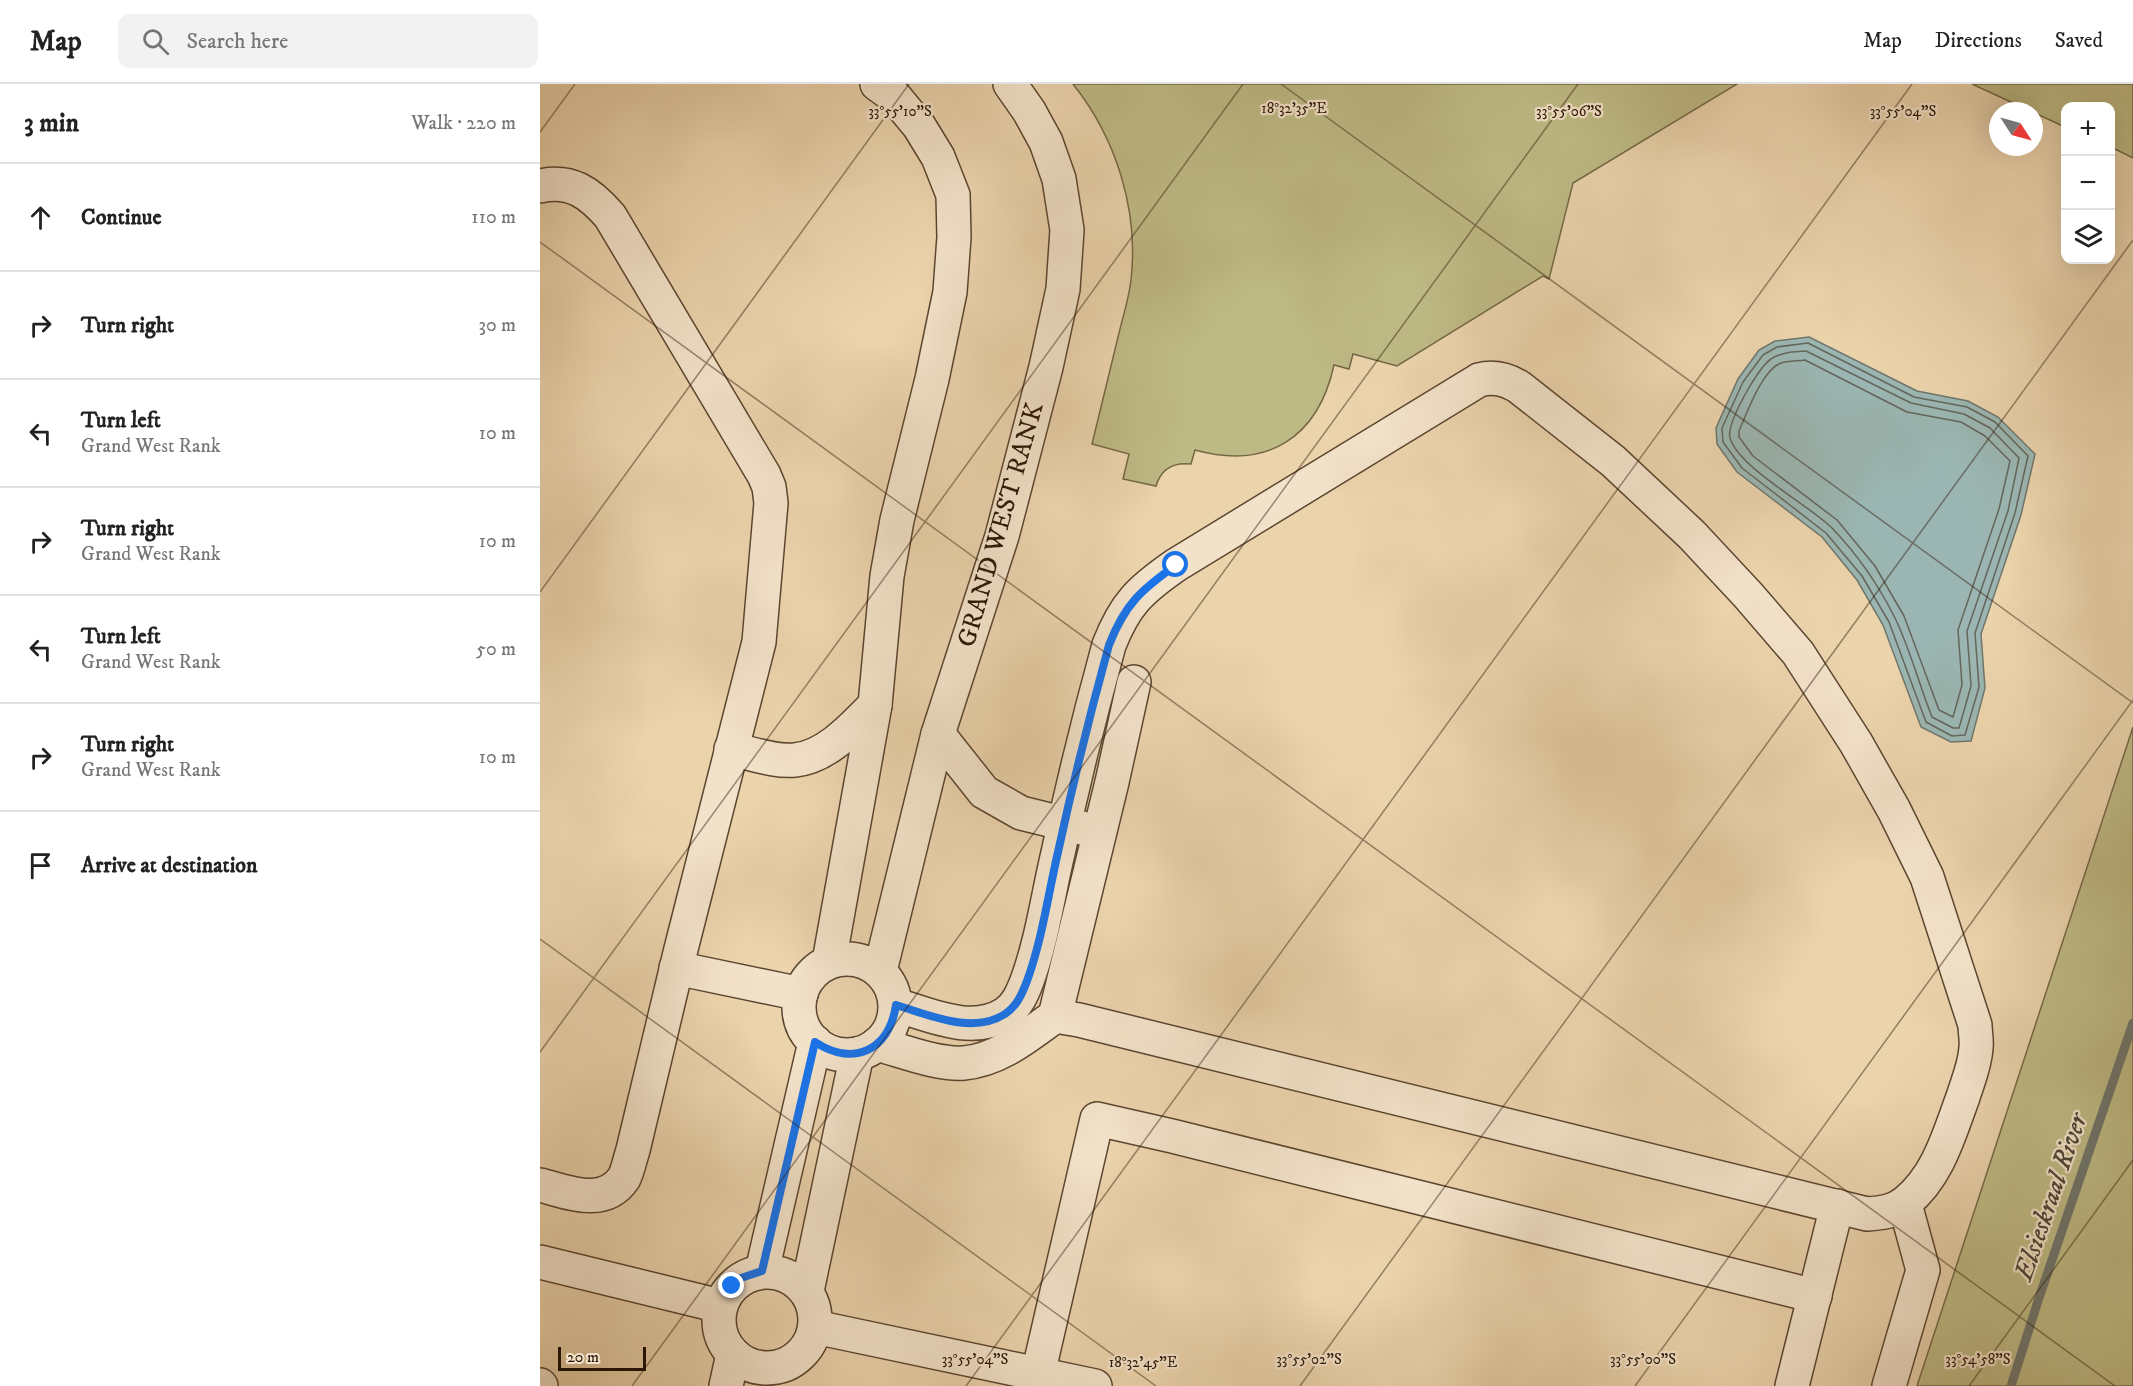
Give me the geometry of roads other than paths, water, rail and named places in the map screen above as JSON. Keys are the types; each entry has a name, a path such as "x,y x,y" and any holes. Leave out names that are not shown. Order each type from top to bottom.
{"lane":[{"path":"829,962 874,705 887,576 897,520 932,379 950,292 954,237 953,195 938,157 919,126 895,97 877,84"},
{"name":"GRAND WEST RANK","path":"880,971 938,734 1002,536 1046,367 1063,289 1067,230 1059,179 1046,142 1029,111 1010,84"},
{"path":"540,186 553,183 578,190 597,201 610,216 764,475 771,503 759,642 676,968 633,1150 624,1177 613,1191 599,1197 580,1195 540,1185"},
{"path":"896,1005 967,1024 983,1023 1005,1014 1018,1003 1028,980 1035,953 1109,645 1119,621 1132,600 1149,584 1176,565 1479,380 1490,377 1519,387 1612,461 1692,535 1798,653 1856,743 1894,810 1927,877 1961,980 1977,1040 1972,1069 1937,1165 1905,1204 1887,1213 1867,1214 1441,1108 1055,1016"},
{"path":"807,1291 867,1049 887,1034 894,1020 896,1005 894,992 880,971 865,962 847,958 829,962 812,975 801,994 799,1007 806,1032 827,1051 842,1055 867,1049 963,1063 988,1058 1008,1048 1055,1016 1134,682"},
{"path":"731,749 775,759 807,758 849,731 874,705"},
{"path":"938,734 984,792 1021,813 1099,832"},
{"path":"676,968 801,994"},
{"path":"762,1271 815,1042"},
{"path":"1038,1374 1097,1119 1815,1296"},
{"path":"1889,1386 1923,1270 1905,1204"},
{"path":"1792,1386 1837,1206"},
{"path":"540,1262 720,1305"},
{"path":"762,1271 779,1272 795,1280 807,1291 812,1302 815,1327 810,1341 802,1353 775,1376 761,1368 746,1364 732,1354 724,1344 719,1332 718,1319 724,1295 741,1278 762,1271"},
{"path":"815,1327 1093,1386"},
{"path":"726,1386 732,1354"}],"water":[{"path":"1809,337 1917,391 1968,401 1998,417 2035,454 2021,515 1981,634 1985,688 1971,741 1951,742 1921,727 1883,625 1857,580 1822,537 1737,472 1717,444 1716,428 1738,379 1759,350 1775,341"}],"waterway":[{"name":"Elsieskraal River","path":"2011,1386 2133,1023"}]}
